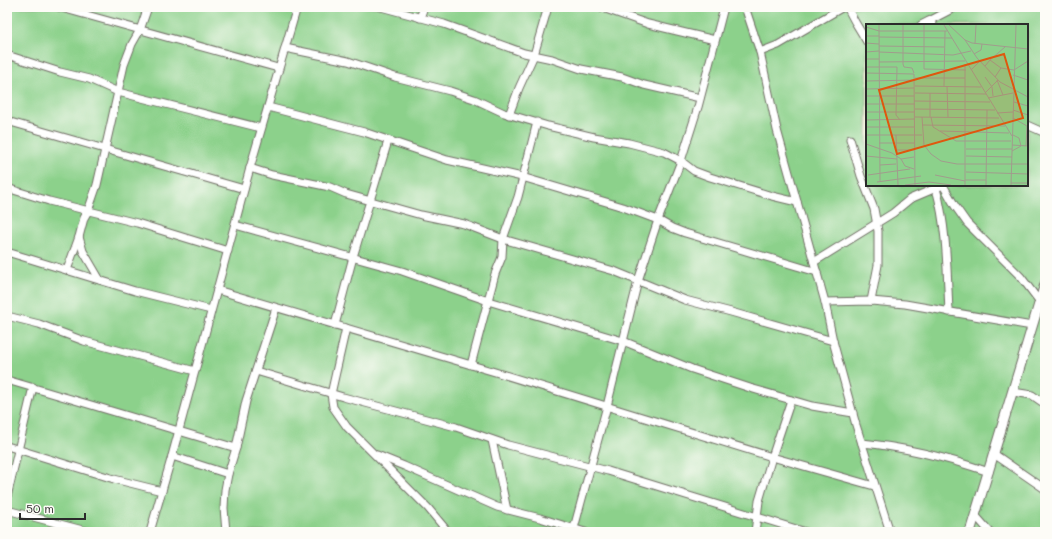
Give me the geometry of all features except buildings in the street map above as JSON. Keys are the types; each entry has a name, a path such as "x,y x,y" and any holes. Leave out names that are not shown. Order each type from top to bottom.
{"street":[{"path":"58,7 278,68"},
{"path":"67,270 84,218 97,185 124,65 132,44 140,30 148,7"},
{"path":"150,532 179,431 261,128 297,7"},
{"path":"381,7 444,24 524,53 581,69 622,77 644,85 700,98"},
{"path":"420,18 424,7"},
{"path":"510,115 519,88 534,55 548,7"},
{"path":"600,7 648,24 715,40"},
{"path":"573,530 607,406 638,281 658,220 681,161 700,98 724,7"},
{"path":"745,7 760,52 777,130 825,302 833,341 874,486 890,532"},
{"path":"760,52 778,45 843,7"},
{"path":"847,7 866,40"},
{"path":"931,23 956,7"},
{"path":"285,48 348,60 389,76 450,91 510,115 594,137 664,152 681,161 694,171 710,177 772,196 798,202"},
{"path":"7,55 48,69 89,79 118,92 261,128"},
{"path":"268,107 364,132 447,160 522,177 623,207 658,220 672,228 686,233 817,272"},
{"path":"7,121 244,189"},
{"path":"471,365 495,274 502,257 503,239 518,197 537,122"},
{"path":"1028,126 1045,134"},
{"path":"335,325 352,257 388,140"},
{"path":"850,140 861,176 874,209 878,231 878,264 870,301"},
{"path":"250,168 272,175 330,187 370,202 464,224 503,239 614,271 684,300 833,341"},
{"path":"814,262 893,213 910,199 941,186"},
{"path":"944,186 968,223 1021,277 1042,304"},
{"path":"7,188 137,223 228,251"},
{"path":"936,188 940,205 944,239 949,312"},
{"path":"235,225 402,271 488,301 623,341 692,369 750,388 812,406 854,414"},
{"path":"79,237 83,252 100,280"},
{"path":"7,252 135,291 211,310"},
{"path":"970,532 1032,326 1042,304 1045,284"},
{"path":"217,290 471,365 772,457 874,486"},
{"path":"825,302 870,301 905,304 1032,326"},
{"path":"226,532 224,490 236,448 246,401 276,308"},
{"path":"7,316 39,324 84,341 195,371"},
{"path":"346,328 331,394 333,407 347,427 428,508 448,532"},
{"path":"256,372 331,394 456,427 492,440 590,468 608,471 806,532"},
{"path":"7,380 236,448"},
{"path":"7,497 33,387"},
{"path":"1013,392 1032,395 1045,404"},
{"path":"755,532 757,516 772,457 791,400"},
{"path":"492,440 507,510"},
{"path":"862,443 940,457 989,472"},
{"path":"7,446 114,479 162,491"},
{"path":"373,454 404,466 482,501 507,510 540,518 573,530 585,532"},
{"path":"994,454 1045,489"},
{"path":"172,456 228,474"},
{"path":"7,510 90,532"},
{"path":"975,515 990,532"}],"green space":[{"path":"7,7 1045,7 1045,532 7,532"}]}
